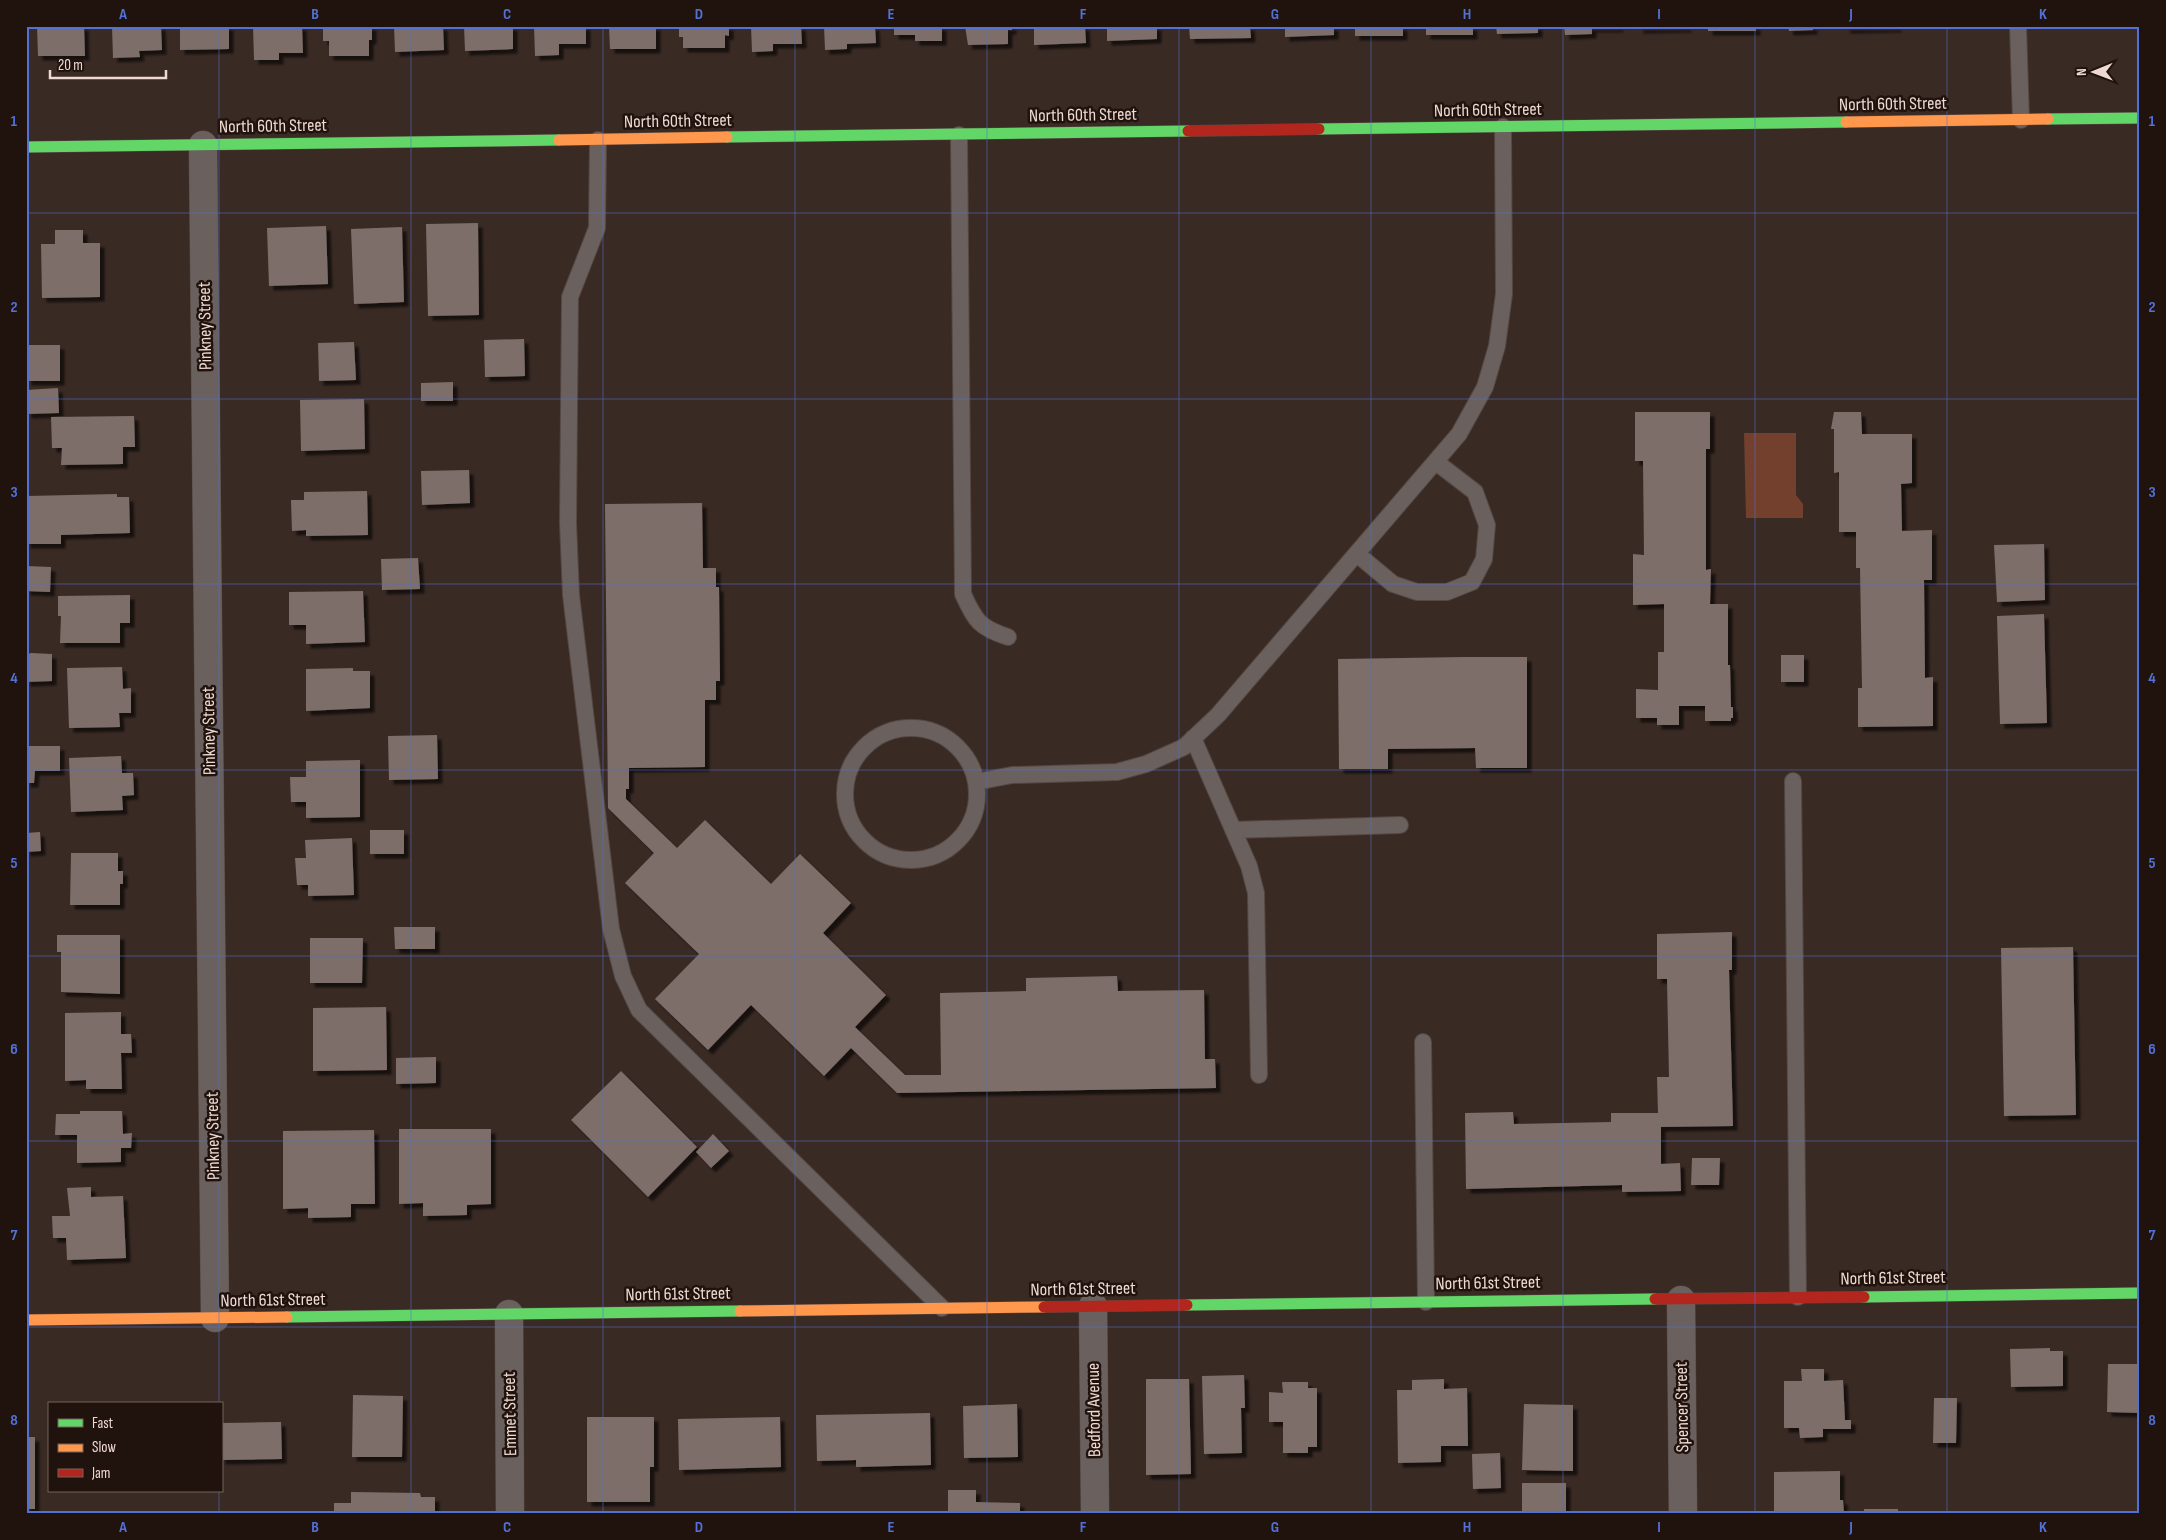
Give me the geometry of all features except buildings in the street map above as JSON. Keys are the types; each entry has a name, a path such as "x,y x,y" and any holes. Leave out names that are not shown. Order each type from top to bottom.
{"street":[{"name":"North 60th Street","path":"26,147 2140,118"},
{"name":"Pinkney Street","path":"203,145 215,1318"},
{"name":"North 61st Street","path":"26,1320 2140,1293"},
{"name":"Spencer Street","path":"1680,1300 1683,1514"},
{"name":"Bedford Avenue","path":"1093,1306 1095,1514"},
{"name":"Emmet Street","path":"509,1314 510,1514"}],"lane":[{"path":"2018,26 2021,120"},
{"path":"976,782 1012,775 1117,772 1146,764 1184,747 1218,715 1460,434 1482,393 1498,346 1504,294 1503,127"},
{"path":"959,135 963,594 973,618 988,630 1008,637"},
{"path":"598,140 596,228 570,297 568,524 571,595 610,919 623,976 639,1010 942,1308"},
{"path":"1357,554 1393,584 1417,592 1447,592 1472,582 1484,559 1487,524 1475,492 1436,462"},
{"path":"915,728 936,733 955,744 968,761 976,782 977,804 970,824 958,842 940,854 919,861 897,859 877,851 860,837 850,818 845,797 848,775 858,755 873,740 893,731 915,728"},
{"path":"1194,738 1249,866 1256,893 1259,1075"},
{"path":"1793,781 1798,1297"},
{"path":"1233,830 1400,826"},
{"path":"1424,1042 1426,1302"}],"shaded area":[{"path":"1744,433 1796,433 1796,495 1803,504 1803,518 1746,518"}],"traffic: fast":[{"path":"2048,119 2140,118"},
{"path":"1319,129 1846,122"},
{"path":"727,137 1188,131"},
{"path":"26,147 559,140"},
{"path":"1864,1297 2140,1293"},
{"path":"1187,1305 1655,1299"},
{"path":"287,1317 740,1311"}],"traffic: slow":[{"path":"1846,122 2048,119"},
{"path":"559,140 727,137"},
{"path":"740,1311 1044,1307"},
{"path":"26,1320 287,1317"}],"traffic: jam":[{"path":"1188,131 1319,129"},
{"path":"1655,1299 1864,1297"},
{"path":"1044,1307 1187,1305"}]}
